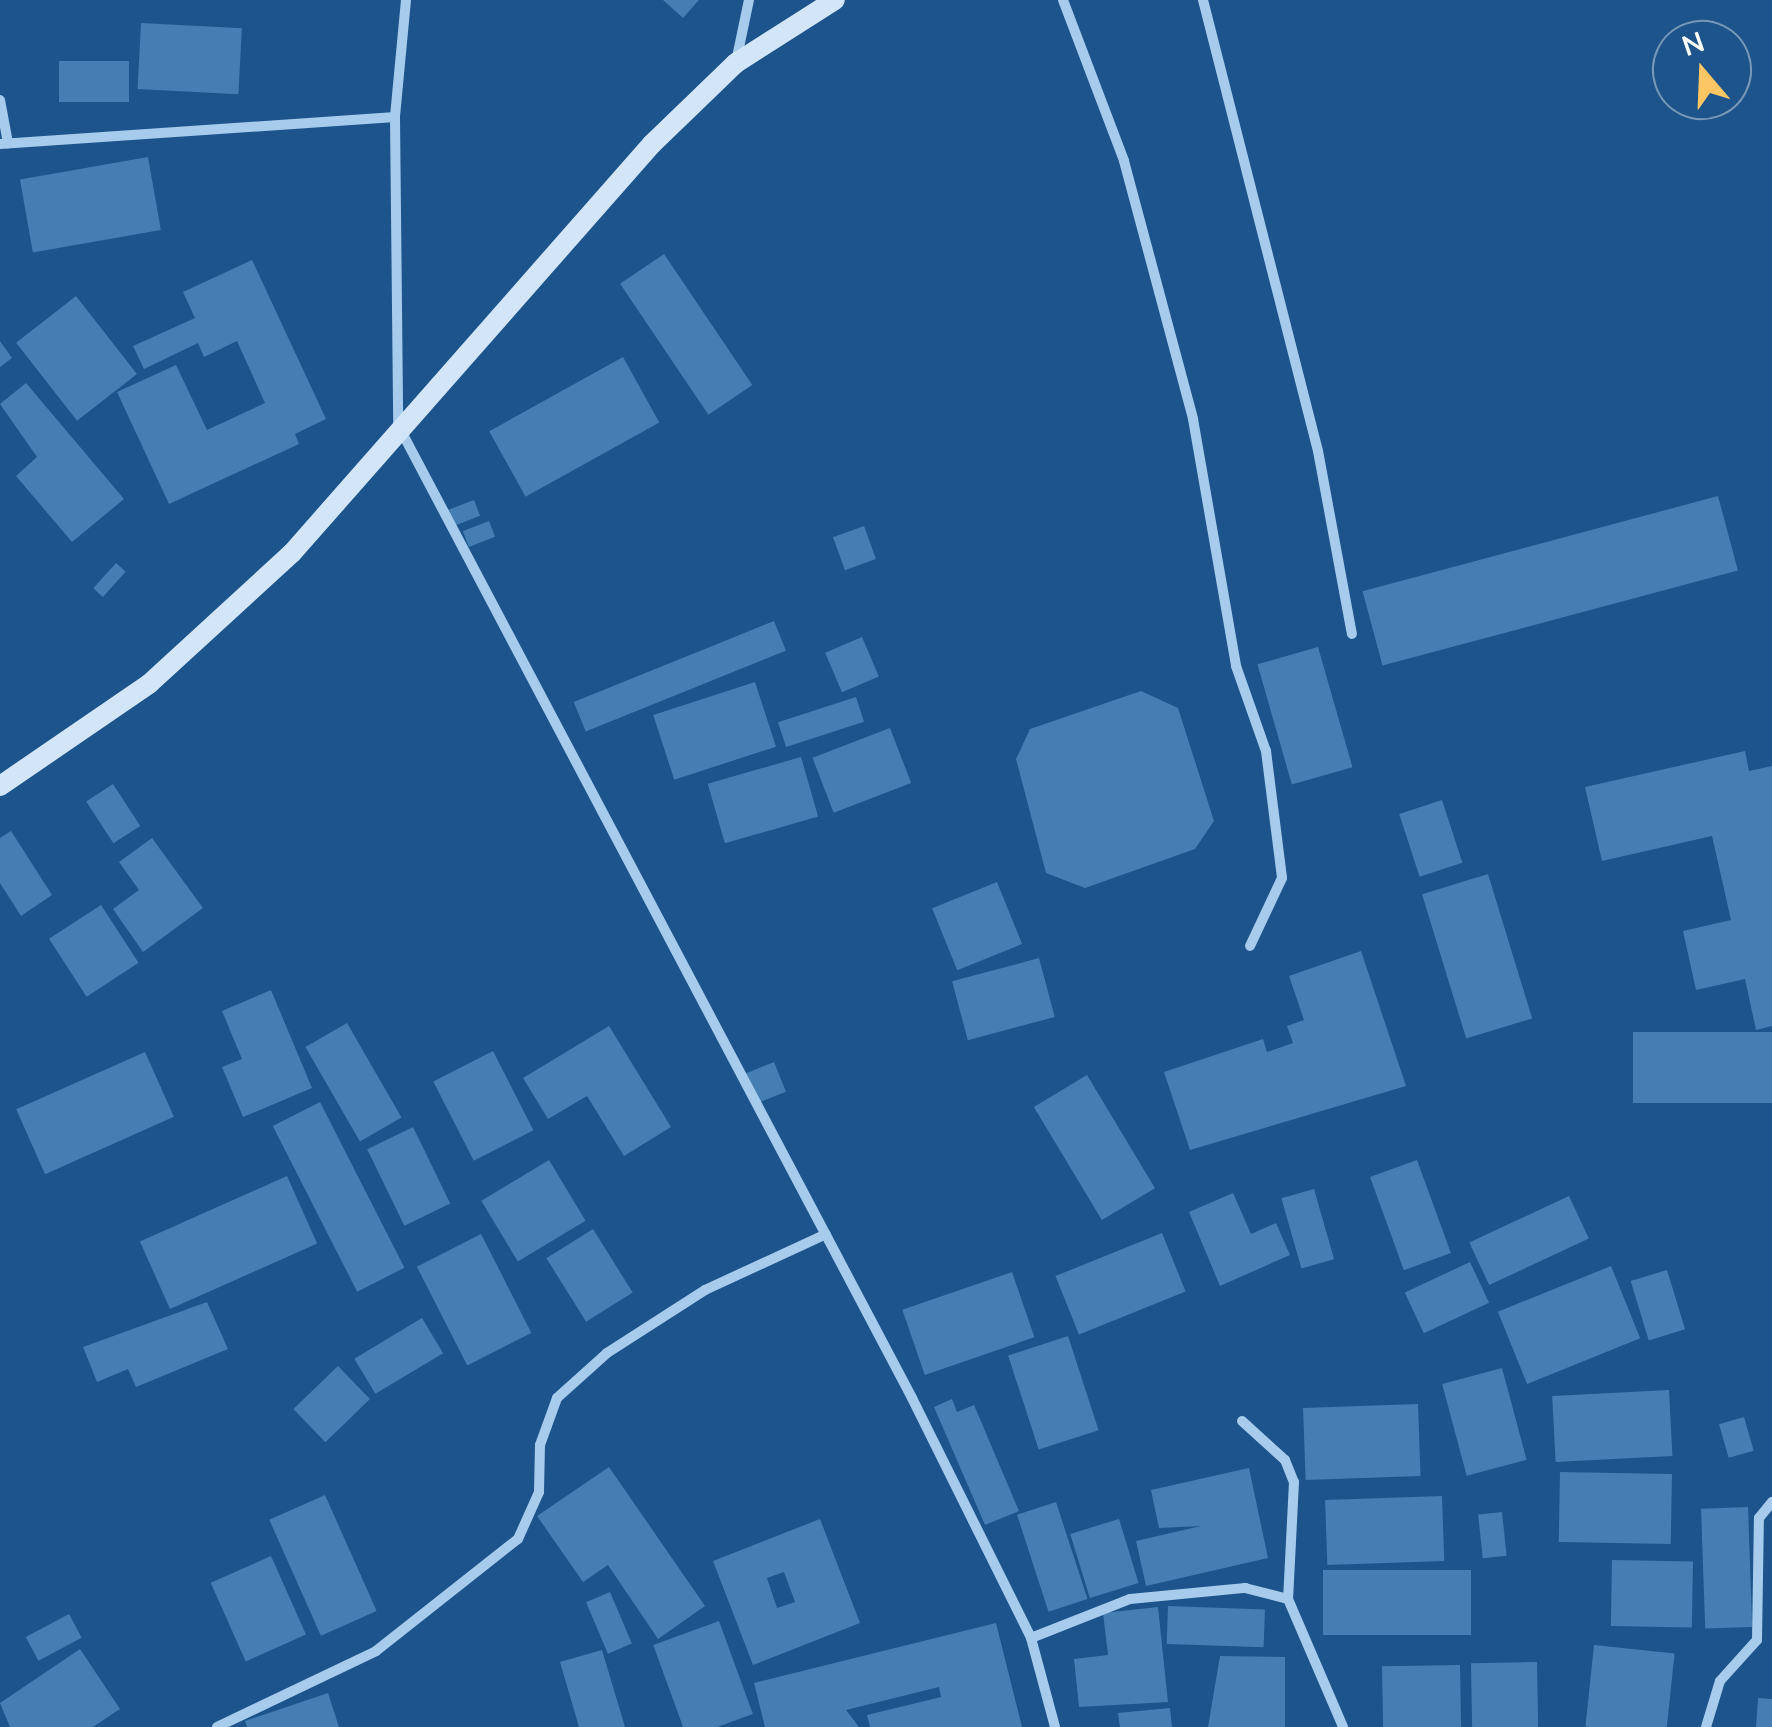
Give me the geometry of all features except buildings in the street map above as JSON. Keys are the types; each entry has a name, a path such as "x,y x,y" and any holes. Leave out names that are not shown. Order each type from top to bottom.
{"main road":[{"path":"0,786 149,684 292,554 398,426 736,63 835,0"}],"street":[{"path":"406,0 395,118 398,426 826,1234 1030,1638 1055,1727"},
{"path":"736,63 750,0"},
{"path":"1062,0 1124,161 1194,419 1236,666 1266,751 1282,878 1250,946"},
{"path":"1203,0 1318,451 1352,634"},
{"path":"0,100 4,143 395,118"},
{"path":"217,1727 376,1651 518,1539 539,1492 540,1445 557,1398 607,1354 705,1290 826,1234"},
{"path":"1242,1421 1285,1460 1294,1482 1288,1599 1344,1727"},
{"path":"1706,1727 1720,1681 1757,1640 1759,1518 1772,1502"},
{"path":"1030,1638 1130,1599 1245,1588 1288,1599"}]}
